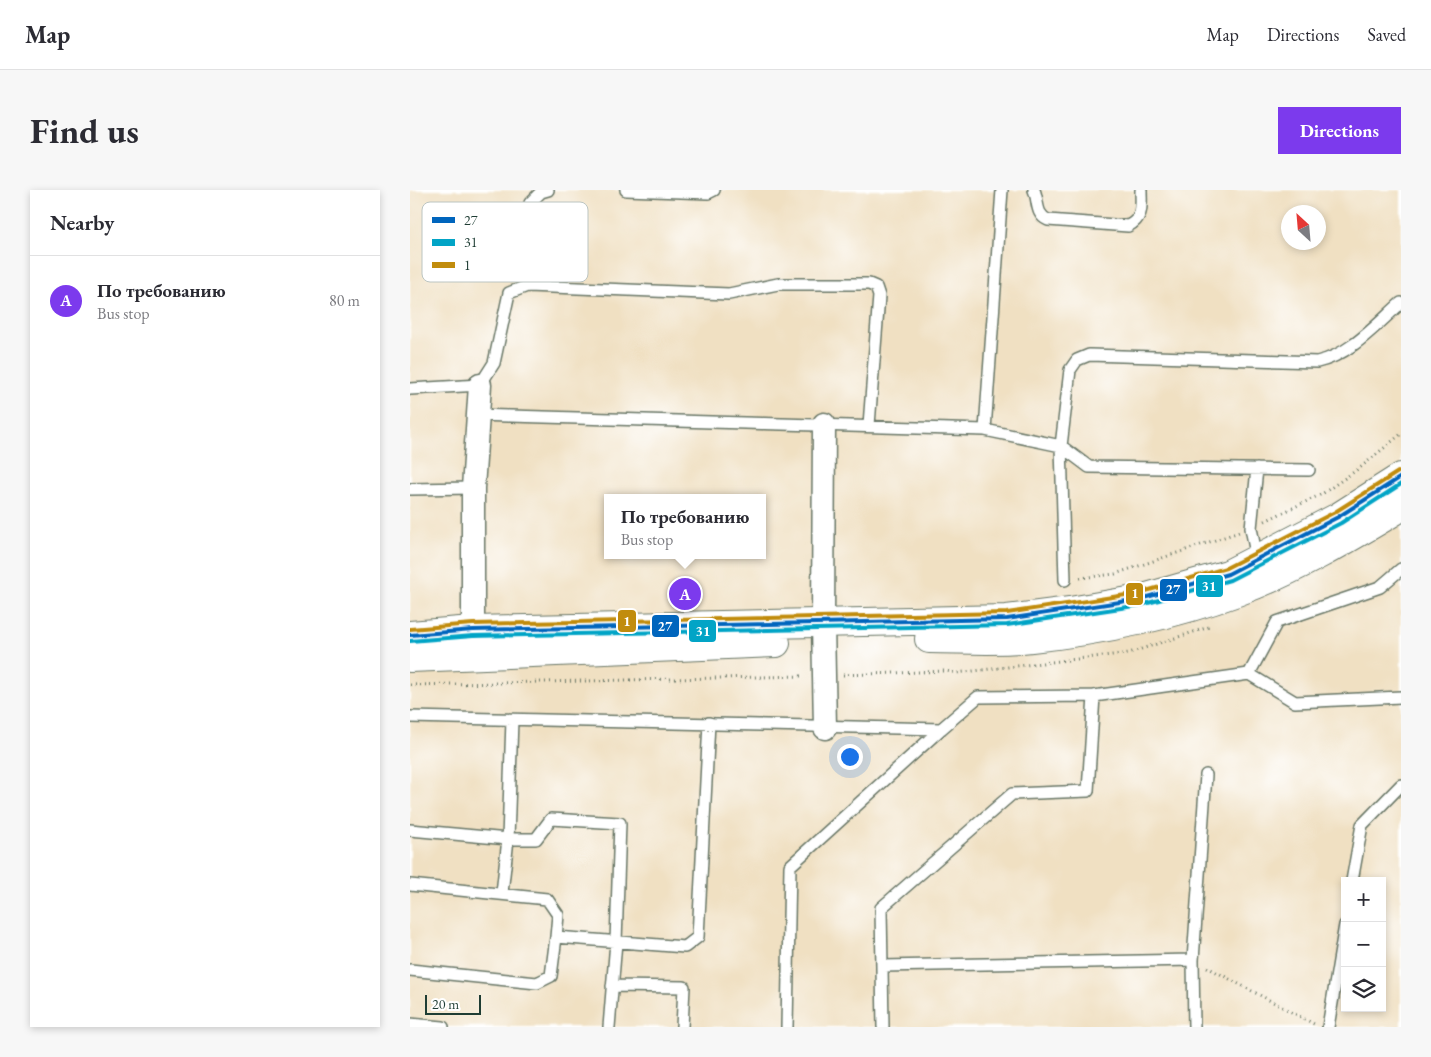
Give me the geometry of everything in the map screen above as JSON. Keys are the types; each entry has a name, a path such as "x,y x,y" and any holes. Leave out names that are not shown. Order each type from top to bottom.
{"main road":[{"path":"410,658 1007,619 1140,599 1228,574 1338,517 1401,477"},
{"path":"410,634 473,630 823,632 1029,638 1146,619 1236,592 1265,580 1352,536 1401,507"}],"street":[{"path":"473,630 466,534 473,488 476,415 480,386"},
{"path":"824,424 823,632 825,728"}],"lane":[{"path":"531,202 541,192 548,190"},
{"path":"626,190 708,193 714,190"},
{"path":"985,430 1002,190"},
{"path":"1034,190 1038,211 1042,217 1048,220 1128,226 1136,222 1140,215 1141,190"},
{"path":"527,282 527,286"},
{"path":"410,389 480,386 494,363 509,293 527,286 729,294 778,284 870,284 876,288 879,296 869,425"},
{"path":"1065,580 1061,446 1070,370 1077,360 1089,356 1317,362 1331,359 1345,352 1401,303"},
{"path":"476,415 869,425 985,430 1061,446 1089,466 1310,470"},
{"path":"1257,470 1251,528 1257,559"},
{"path":"410,489 473,488"},
{"path":"1249,674 1276,622 1380,587 1401,569"},
{"path":"787,1027 790,866 941,729 978,698 1094,696 1249,674 1295,702 1401,697"},
{"path":"883,1027 883,966 880,908 1012,794 1088,791 1094,696"},
{"path":"410,717 710,723 825,728 941,729"},
{"path":"502,894 508,839 512,720"},
{"path":"556,937 685,947 698,937 710,723"},
{"path":"1194,1027 1193,960 1206,776"},
{"path":"1353,877 1362,825 1401,784"},
{"path":"410,830 536,840 551,819 620,823 616,942 609,1027"},
{"path":"410,885 547,899 558,915 552,976 537,983 410,970"},
{"path":"1328,1027 1341,949"},
{"path":"883,966 1193,960"},
{"path":"612,986 684,987 682,1027"},
{"path":"410,1024 443,1027"}],"path":[{"path":"1193,960 1320,1027"}],"transit line":[{"name":"1","path":"410,629 473,624 1007,613 1139,593 1226,568 1335,512 1398,472"},
{"name":"27","path":"410,635 473,630 1007,619 1140,599 1228,574 1338,517 1401,477"},
{"name":"31","path":"410,641 473,636 1007,625 1141,605 1230,580 1341,523 1401,484"}],"place":[{"name":"По требованию","path":"685,594"}]}
